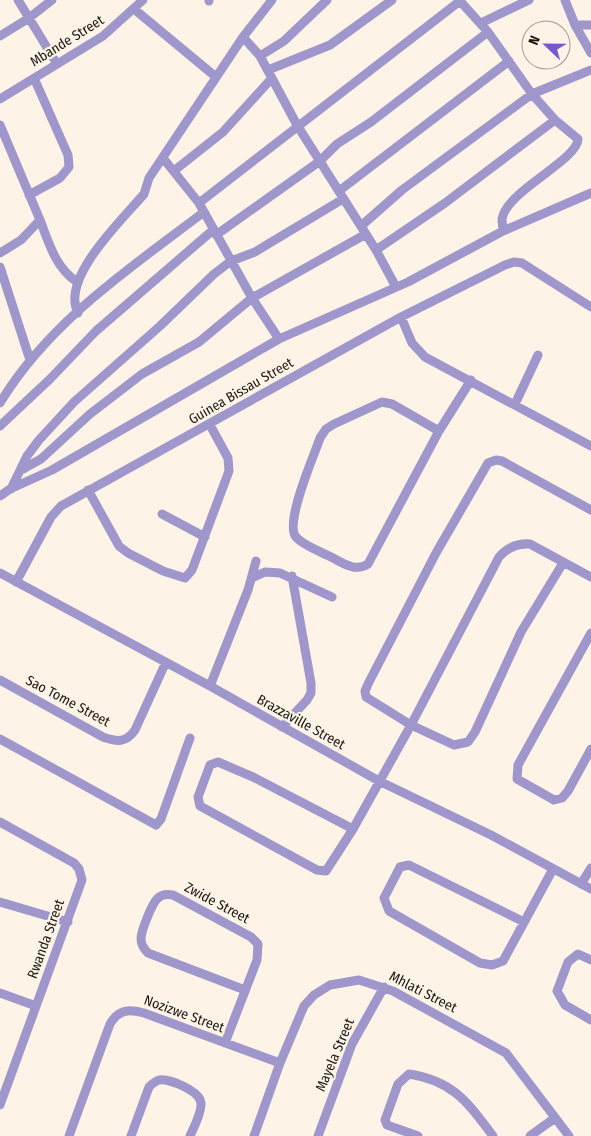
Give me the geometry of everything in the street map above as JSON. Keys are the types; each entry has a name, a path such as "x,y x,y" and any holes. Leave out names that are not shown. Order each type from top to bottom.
{"street":[{"path":"18,0 57,64"},
{"path":"0,36 29,18 52,0"},
{"name":"Mbande Street","path":"0,99 104,36 143,0"},
{"path":"78,313 74,304 77,282 85,266 144,194 149,178 243,37 272,0"},
{"path":"260,56 284,41 327,0"},
{"path":"175,170 223,132 270,74 330,45 392,0"},
{"path":"199,203 459,0 488,32 532,94 556,120 578,139 569,153 514,199 502,219 503,231"},
{"path":"481,23 528,0"},
{"path":"565,0 575,25 591,53"},
{"path":"134,9 216,77"},
{"path":"575,25 591,25"},
{"path":"0,426 50,379 96,331 214,233 320,161 337,144 371,122 488,32"},
{"path":"243,37 260,56 297,126 376,250 396,287"},
{"path":"10,489 39,440 74,402 160,326 214,274 231,261 255,252 341,195 509,61"},
{"path":"361,226 402,190 532,94 591,70"},
{"path":"29,195 60,178 70,167 68,155 34,78"},
{"path":"376,250 445,203 556,120"},
{"path":"0,125 56,261 64,272 77,282"},
{"path":"163,158 175,170 199,203 214,233 252,298 279,338"},
{"path":"0,496 10,489 52,470 279,338 396,287 503,231 591,193"},
{"path":"0,403 30,360 63,324 78,313 119,275 204,212"},
{"path":"0,253 21,240 40,220"},
{"path":"23,468 41,459 90,414 142,374 199,342 252,298 366,234"},
{"name":"Guinea Bissau Street","path":"16,582 56,511 88,490 210,425 401,317 514,262 525,265 591,307"},
{"path":"0,267 30,360"},
{"path":"401,317 412,343 419,353 591,446"},
{"path":"514,404 538,355"},
{"path":"439,430 386,402 375,404 326,429 320,438 294,514 293,529 297,539 348,566 363,567 368,564 439,430 470,380"},
{"path":"88,490 120,546 128,553 175,577 185,578 190,575 230,465 210,425"},
{"path":"563,563 521,632 472,738 464,744 454,745 411,726 366,697 366,689 436,553 486,465 491,461 502,461 591,510"},
{"path":"162,514 205,537"},
{"path":"353,829 254,777 218,762 210,765 198,797 200,806 322,872 330,866 353,829 411,726 499,557 510,547 530,544 591,577"},
{"path":"210,686 252,578 256,560"},
{"path":"252,578 272,571 292,576 332,597"},
{"name":"Brazzaville Street","path":"0,573 210,686 379,781 491,835 591,889"},
{"path":"282,727 311,693 311,683 292,576"},
{"path":"591,632 518,765 517,779 554,800 562,798 568,792 591,749"},
{"name":"Sao Tome Street","path":"0,680 103,736 116,741 127,739 135,730 166,662"},
{"path":"0,739 156,825 161,819 190,738"},
{"name":"Rwanda Street","path":"0,822 68,859 79,869 82,880 36,1006 4,1084 0,1105"},
{"path":"524,922 409,865 400,867 384,898 388,911 488,966 503,961 553,869"},
{"path":"581,884 591,868"},
{"name":"Zwide Street","path":"225,1043 246,990 259,954 256,941 173,895 164,895 156,899 141,937 144,950 246,990"},
{"path":"0,902 68,922"},
{"path":"591,960 578,954 572,958 557,991 565,1005 591,1020"},
{"name":"Mhlati Street","path":"254,1136 302,1009 314,995 342,982 359,980 384,987 506,1053 569,1136"},
{"name":"Mayela Street","path":"318,1136 352,1044 384,987"},
{"path":"0,993 36,1006"},
{"name":"Nozizwe Street","path":"69,1136 110,1024 118,1014 130,1009 280,1063"},
{"path":"418,1136 387,1125 385,1120 398,1084 409,1074 437,1082 457,1092 467,1101 493,1136"},
{"path":"131,1136 149,1087 162,1080 195,1091 200,1098 201,1105 190,1136"},
{"path":"530,1136 555,1118"}]}
